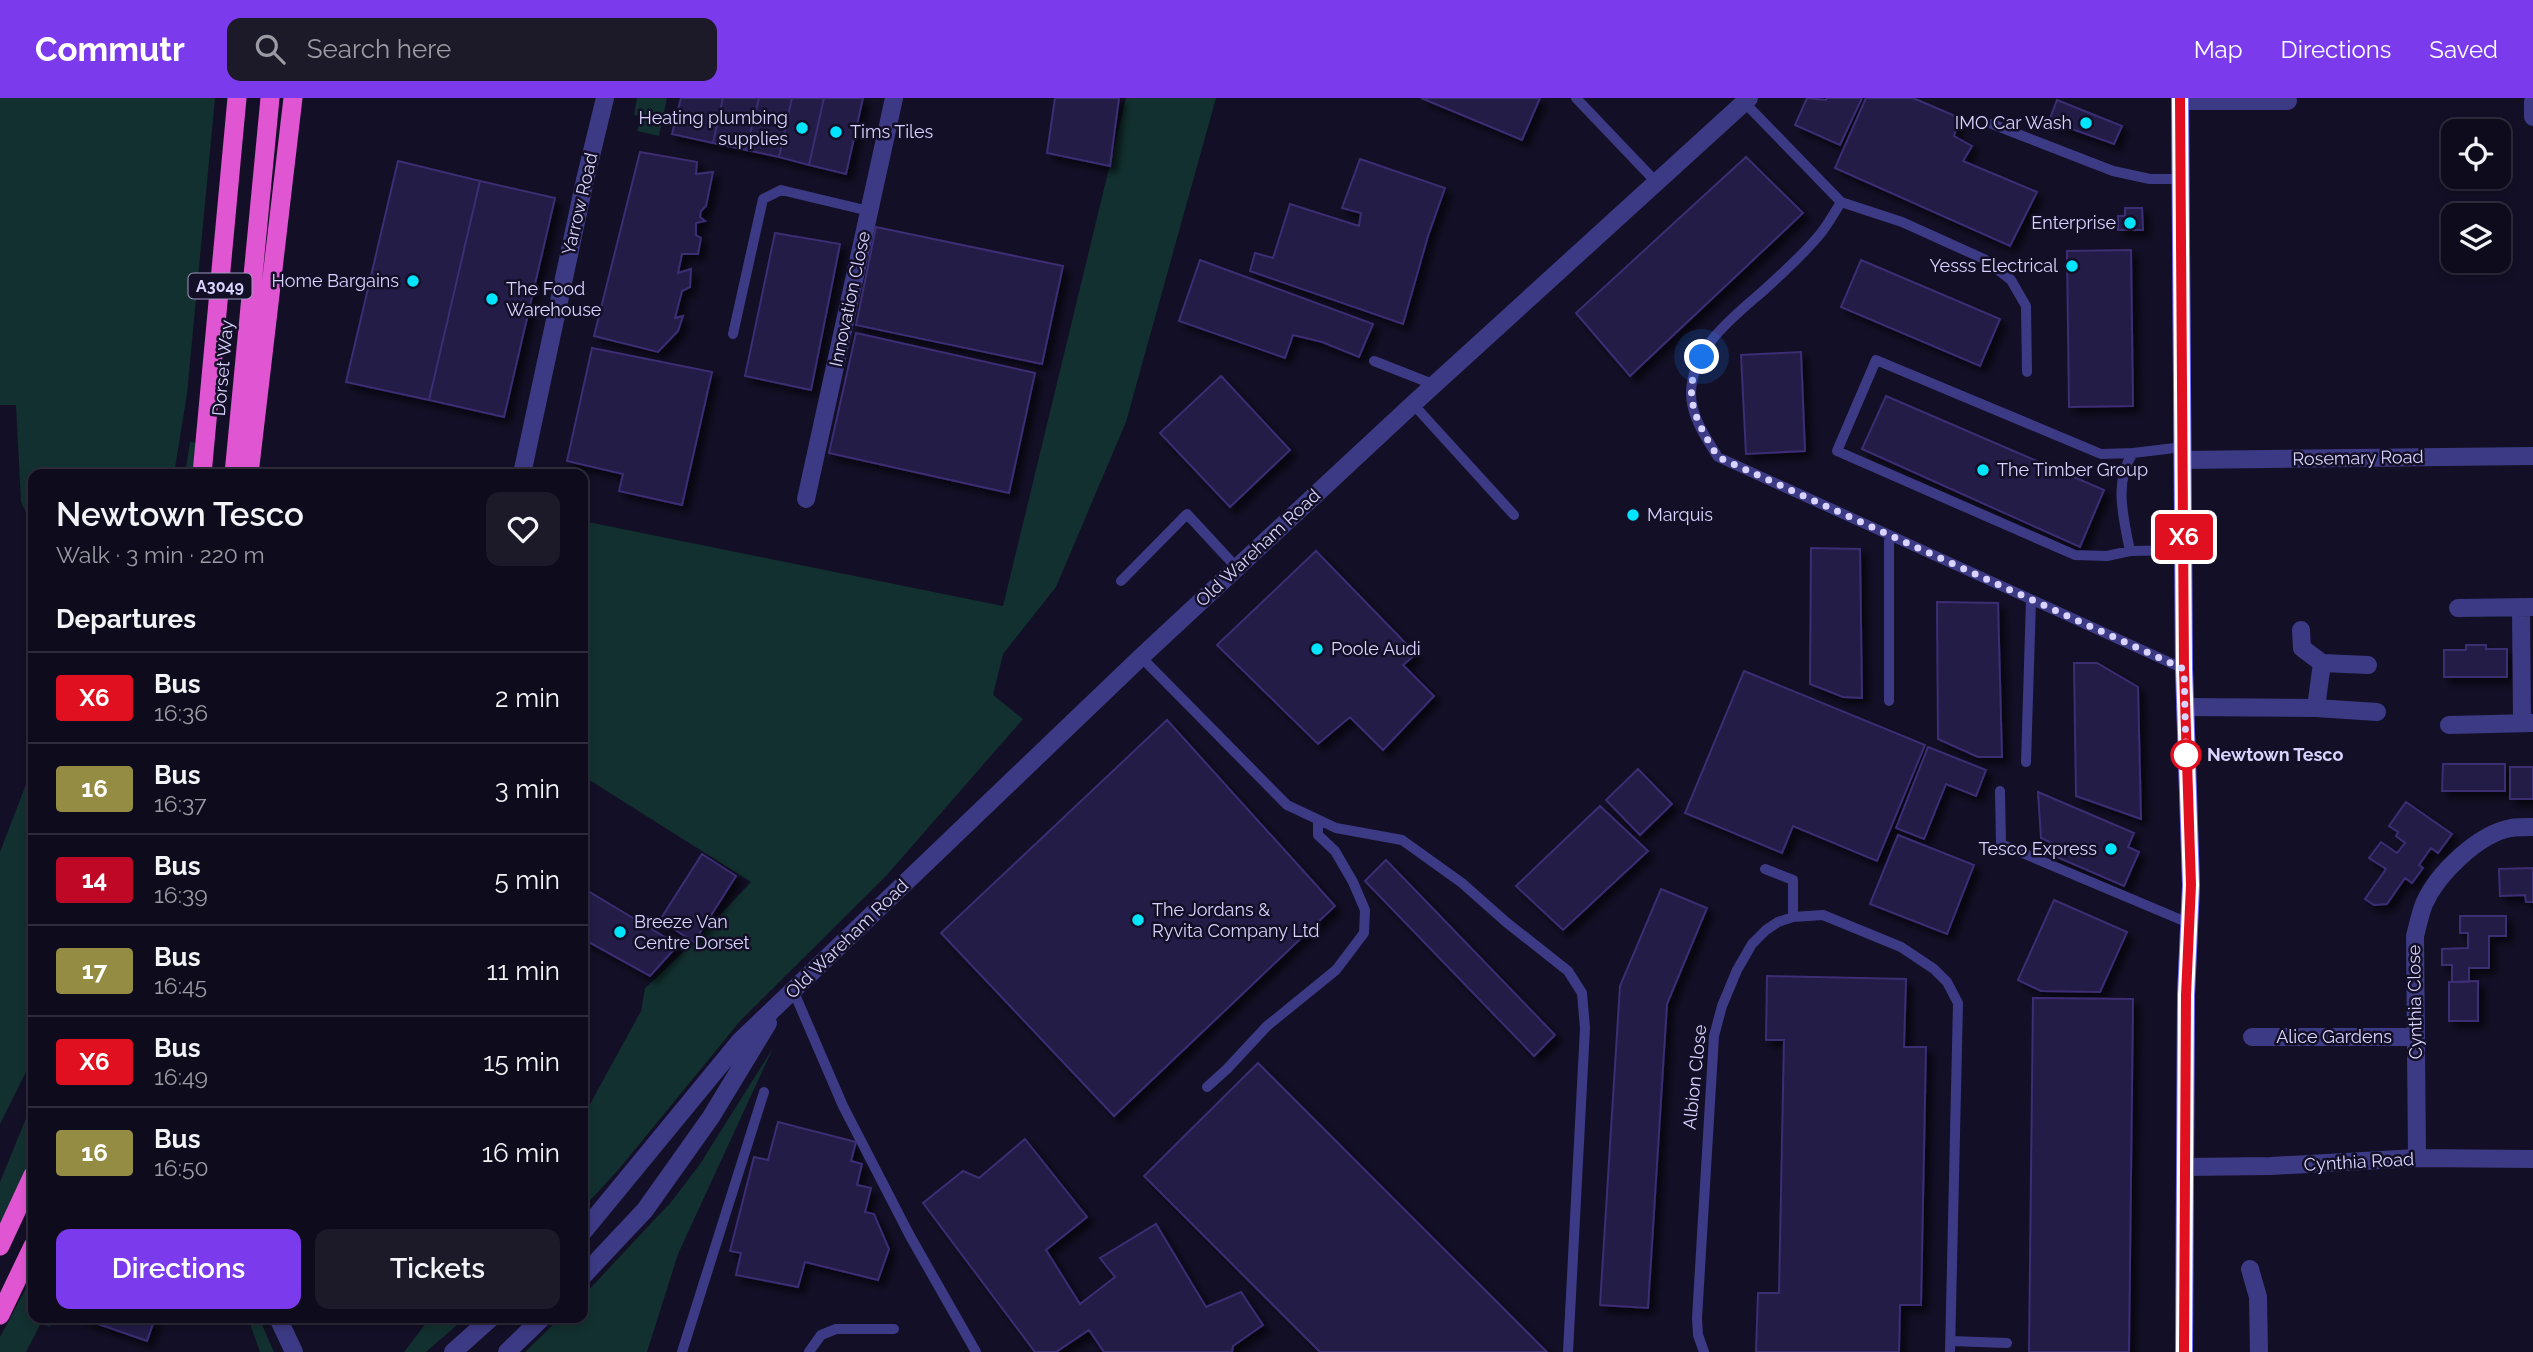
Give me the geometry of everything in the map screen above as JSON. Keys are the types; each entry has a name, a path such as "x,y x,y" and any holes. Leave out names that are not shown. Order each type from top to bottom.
{"highway":[{"name":"Dorset Way","path":"202,469 237,98"},
{"name":"Dorset Way","path":"234,469 270,98"},
{"path":"250,469 293,98"},
{"path":"0,1246 28,1186"},
{"path":"0,1315 28,1256"}],"main road":[{"path":"2180,99 2184,669 2191,924 2186,995 2184,1352"}],"street":[{"name":"Yarrow Road","path":"523,469 605,98"},
{"name":"Innovation Close","path":"806,499 894,98"},
{"path":"2180,99 2288,101"},
{"name":"Old Wareham Road","path":"588,1226 740,1041 1141,657 1746,100"},
{"path":"2533,102 2533,117"},
{"name":"Rosemary Road","path":"2183,453 2533,456"},
{"path":"2449,724 2527,723 2527,607 2458,608"},
{"path":"2301,630 2302,648 2322,663 2368,665"},
{"path":"2316,708 2322,663"},
{"path":"2185,707 2316,708 2377,712"},
{"name":"Cynthia Close","path":"2417,1158 2415,936 2424,904 2440,877 2459,857 2482,841 2509,828 2533,827"},
{"name":"Old Wareham Road","path":"588,1271 645,1210 676,1167 711,1117 776,1007"},
{"name":"Alice Gardens","path":"2252,1037 2416,1037"},
{"name":"Cynthia Road","path":"2185,1167 2271,1166 2417,1158 2533,1159"},
{"path":"2250,1269 2258,1297 2259,1352"},
{"path":"280,1323 293,1352"},
{"path":"453,1352 485,1323"},
{"path":"507,1352 537,1323"}],"lane":[{"path":"1576,98 1657,183"},
{"path":"1746,100 1841,202 1902,222 1984,259 2011,280 2026,306 2027,372"},
{"path":"1992,124 2113,171 2150,179 2182,180"},
{"path":"733,334 763,199 781,190 869,211"},
{"path":"1841,202 1822,232 1765,290 1732,317 1694,369 1691,396 1699,426 1718,457 2184,669"},
{"path":"2183,453 2101,454 1876,360 1837,451 2075,555 2108,556 2130,551 2184,550"},
{"path":"1374,361 1435,385"},
{"path":"1413,404 1514,515"},
{"path":"2130,551 2122,510 2123,478 2133,453"},
{"path":"1121,581 1187,514 1237,568"},
{"path":"1889,535 1889,701"},
{"path":"2026,762 2031,600"},
{"path":"1141,657 1287,805 1336,828 1402,841 1462,883 1568,971 1582,993 1585,1028 1568,1352"},
{"path":"2000,790 2001,844 2191,924"},
{"path":"1207,1087 1267,1026 1336,970 1364,933 1365,910 1335,851 1318,835 1318,820"},
{"path":"1765,869 1793,880 1793,917"},
{"name":"Albion Close","path":"1704,1352 1698,1335 1697,1318 1701,1213 1714,1036 1722,1006 1737,970 1752,944 1766,930 1793,917 1823,915 1901,947 1934,969 1947,982 1958,1003 1951,1347"},
{"path":"793,990 843,1106 910,1236 976,1352"},
{"path":"682,1352 764,1092"},
{"path":"809,1352 821,1335 836,1329 894,1329"},
{"path":"1951,1347 2007,1343"}],"green space":[{"path":"0,98 215,98 187,394 175,469 28,469 28,517 21,502 16,405 0,405"},
{"path":"637,98 667,98 659,136 637,131 641,117 634,115"},
{"path":"1126,98 1216,98 1126,422 1056,587 1003,654 993,695 1023,719 886,876 741,1020 619,1169 588,1203 588,1108 641,1011 645,988 694,942 751,882 588,779 588,522 1003,606"},
{"path":"190,442 206,444 203,469 186,469"},
{"path":"28,779 28,1068 0,1124 0,852"},
{"path":"773,1048 678,1254 647,1352 525,1352 555,1323 588,1323 588,1291 672,1201 700,1164"},
{"path":"28,1113 28,1186 0,1246 0,1182"},
{"path":"28,1284 28,1323 41,1323 26,1352 0,1352 0,1337"},
{"path":"250,1323 261,1323 274,1352 260,1352"},
{"path":"426,1323 459,1323 426,1352 404,1352"}],"building":[{"path":"681,98 723,98 713,143 672,134"},
{"path":"723,98 759,98 746,150 713,143"},
{"path":"759,98 792,98 779,157 746,150"},
{"name":"Heating plumbing supplies","path":"792,98 824,98 809,165 779,157"},
{"name":"Tims Tiles","path":"824,98 863,98 846,174 809,165"},
{"path":"1055,98 1119,98 1110,166 1047,153"},
{"path":"1421,98 1540,98 1522,140"},
{"path":"1807,98 1862,98 1840,145 1795,125"},
{"path":"1866,98 1913,98 1960,118 1954,136 1972,146 1963,161 2037,192 2010,246 1835,168"},
{"name":"IMO Car Wash","path":"2057,100 2122,126 2114,144 2049,121"},
{"path":"640,152 697,162 696,174 713,172 706,206 700,217 705,221 696,223 696,235 701,238 698,254 682,254 678,273 691,269 690,287 682,291 675,318 683,316 678,331 658,352 594,336"},
{"path":"1746,157 1803,213 1630,376 1576,313"},
{"path":"1360,159 1445,188 1403,324 1250,271 1255,253 1273,258 1290,204 1359,226 1361,213 1342,208"},
{"name":"Home Bargains","path":"398,161 480,181 429,400 346,382"},
{"name":"The Food Warehouse","path":"480,181 555,198 504,417 429,400"},
{"name":"Enterprise","path":"2125,208 2142,208 2143,230 2118,230 2118,216 2125,216"},
{"path":"876,227 1063,266 1042,364 856,325"},
{"path":"775,233 840,244 811,390 745,376"},
{"path":"2131,250 2133,406 2069,407 2067,251"},
{"path":"1200,260 1373,324 1359,357 1322,342 1293,335 1285,358 1179,321"},
{"path":"1861,260 2000,319 1980,366 1841,307"},
{"path":"856,333 1035,373 1009,493 829,453"},
{"path":"592,348 712,372 682,505 619,491 623,474 567,461"},
{"path":"1801,352 1805,451 1746,454 1741,355"},
{"path":"1221,376 1290,450 1230,507 1160,433"},
{"name":"The Timber Group","path":"1886,396 2104,490 2080,547 1862,449"},
{"path":"1811,548 1860,549 1862,698 1843,697 1810,684"},
{"name":"Poole Audi","path":"1316,551 1416,654 1403,665 1434,696 1383,750 1350,717 1318,744 1217,645"},
{"path":"1937,602 1998,603 2002,757 1978,757 1938,739"},
{"path":"2466,645 2507,649 2507,677 2444,677 2444,650 2466,650"},
{"path":"2074,663 2097,663 2138,687 2141,819 2076,796"},
{"path":"1744,671 1925,745 1877,861 1793,826 1782,853 1685,813"},
{"name":"The Jordans & Ryvita Company Ltd","path":"1167,720 1335,906 1114,1116 941,933"},
{"path":"1928,747 1986,770 1976,796 1946,784 1924,839 1896,828"},
{"path":"2443,764 2505,764 2505,791 2442,791"},
{"path":"2510,767 2533,767 2533,799 2510,799"},
{"path":"1638,769 1672,804 1640,835 1606,800"},
{"path":"2038,792 2134,833 2128,847 2139,852 2124,886 2052,855 2056,845 2041,838"},
{"path":"2406,802 2452,834 2438,853 2431,848 2419,865 2423,868 2412,883 2405,878 2387,904 2374,905 2365,899 2386,869 2369,858 2381,842 2397,853 2405,843 2396,836 2398,832 2389,826"},
{"path":"1600,806 1648,851 1563,930 1516,886"},
{"path":"1898,835 1974,865 1947,934 1870,904"},
{"path":"702,854 736,876 694,942 660,920"},
{"path":"1386,860 1555,1035 1534,1056 1365,881"},
{"path":"2533,868 2533,902 2526,902 2525,895 2500,896 2499,869"},
{"path":"1661,889 1707,908 1667,1004 1648,1308 1600,1305 1620,986"},
{"name":"Breeze Van Centre Dorset","path":"588,891 678,945 650,976 588,942"},
{"path":"2054,900 2127,932 2100,992 2041,991 2018,980"},
{"path":"2460,916 2506,916 2506,936 2489,936 2489,968 2469,968 2469,982 2452,982 2452,965 2442,965 2442,949 2468,948 2468,933 2460,933"},
{"path":"1767,976 1906,979 1904,1047 1926,1047 1921,1305 1900,1305 1899,1352 1756,1352 1758,1293 1779,1293 1784,1040 1766,1040"},
{"path":"2478,981 2478,1021 2449,1021 2449,982"},
{"path":"2033,998 2133,999 2129,1352 2029,1352"},
{"path":"1258,1063 1547,1352 1320,1352 1144,1176"},
{"path":"778,1122 856,1142 851,1161 862,1164 857,1185 871,1188 865,1212 874,1214 889,1249 878,1280 805,1262 798,1287 736,1275 741,1253 730,1251 754,1157 768,1160"},
{"path":"1025,1139 1087,1217 1046,1250 1080,1304 1115,1277 1100,1258 1156,1224 1206,1307 1241,1292 1263,1325 1233,1346 1232,1352 1104,1352 1089,1330 1056,1352 1035,1352 923,1203 963,1171 979,1178"},
{"path":"95,1323 153,1323 147,1341"}],"bus line":[{"name":"X6","path":"2180,98 2184,669 2191,885 2186,995 2184,1352"}],"place":[{"name":"IMO Car Wash","path":"2086,123"},
{"name":"Heating plumbing supplies","path":"802,128"},
{"name":"Tims Tiles","path":"836,132"},
{"name":"Enterprise","path":"2130,223"},
{"name":"Yesss Electrical","path":"2072,266"},
{"name":"Home Bargains","path":"413,281"},
{"name":"The Food Warehouse","path":"492,299"},
{"name":"The Timber Group","path":"1983,470"},
{"name":"Marquis","path":"1633,515"},
{"name":"Poole Audi","path":"1317,649"},
{"name":"Newtown Tesco","path":"2186,755"},
{"name":"Tesco Express","path":"2111,849"},
{"name":"The Jordans & Ryvita Company Ltd","path":"1138,920"},
{"name":"Breeze Van Centre Dorset","path":"620,932"}],"route":[{"path":"1702,357 1694,369 1691,396 1699,426 1718,457 2184,669 2186,755"}]}
